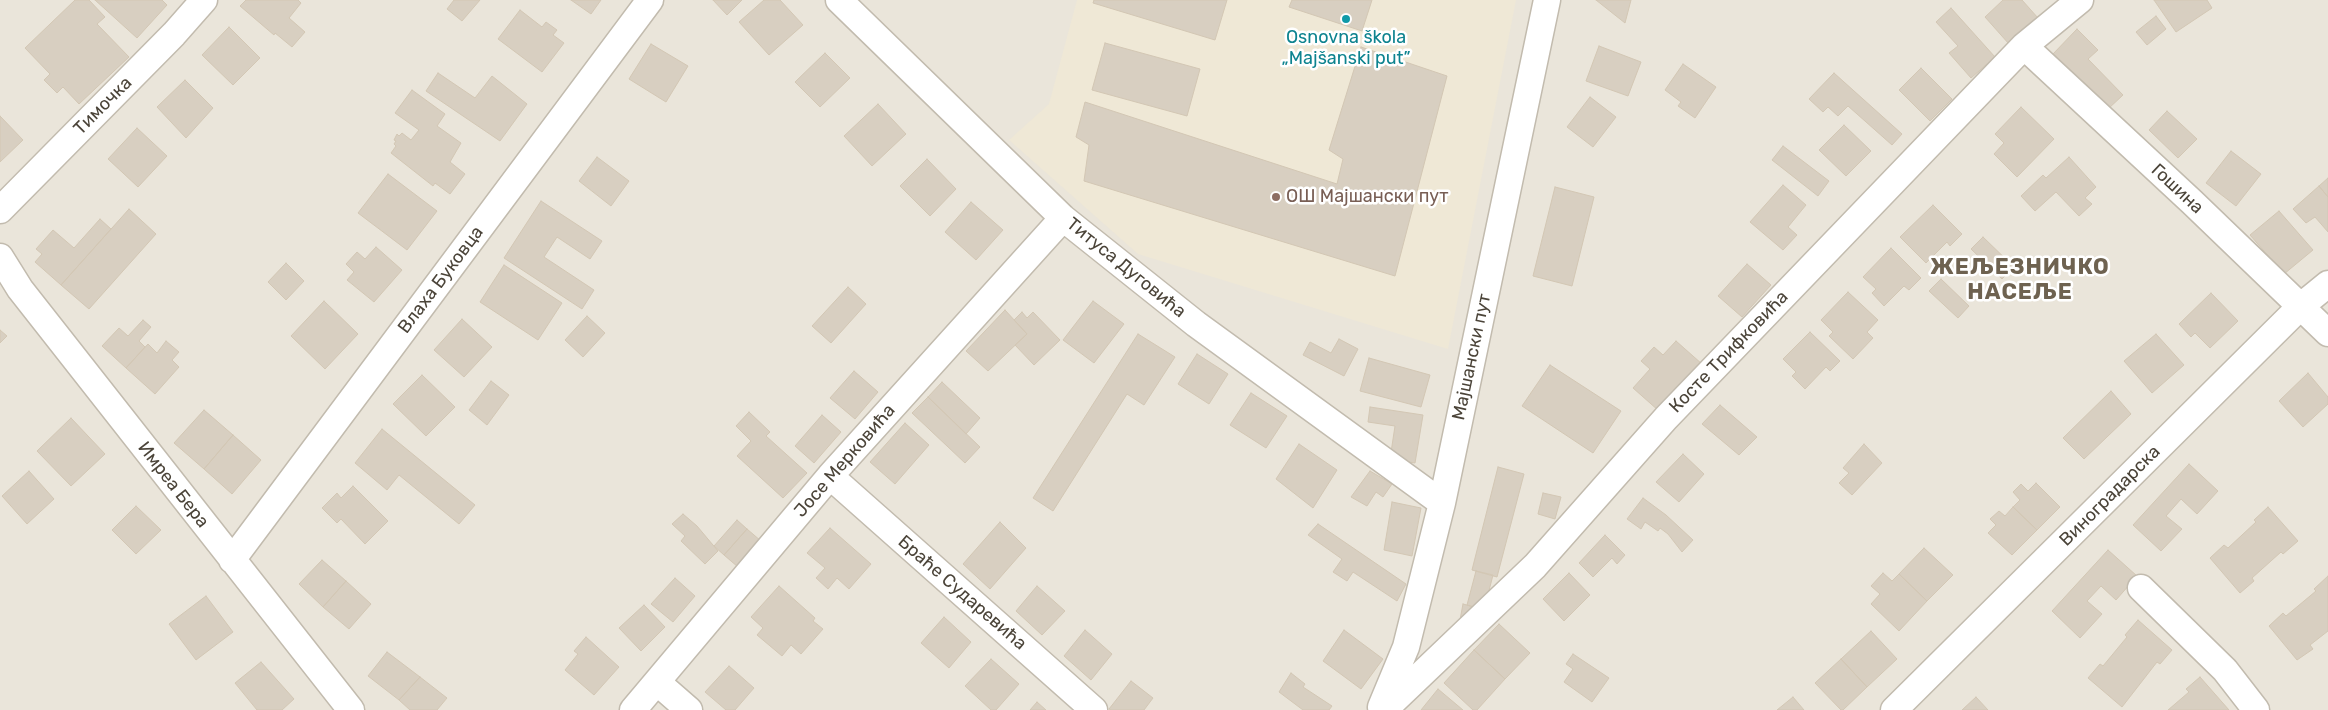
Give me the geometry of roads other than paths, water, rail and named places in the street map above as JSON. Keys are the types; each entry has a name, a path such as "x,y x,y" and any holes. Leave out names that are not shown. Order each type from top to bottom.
{"street":[{"name":"Тимочка","path":"0,210 174,34 204,0"},
{"name":"Влаха Буковца","path":"232,560 650,0"},
{"name":"Титуса Дуговића","path":"839,0 1063,218 1196,324 1442,503"},
{"name":"Мајшански пут","path":"1380,710 1406,648 1442,503 1547,0"},
{"name":"Косте Трифковића","path":"1384,710 1535,566 1666,418 2024,46 2080,0"},
{"name":"Гошина","path":"2024,46 2328,333"},
{"name":"Јосе Мерковића","path":"633,710 658,683 830,476 1063,218"},
{"name":"Имреа Бера","path":"0,257 20,289 351,710"},
{"name":"Виноградарска","path":"1894,710 2301,306 2328,284"},
{"name":"Браће Сударевића","path":"830,476 1094,710"},
{"path":"2141,588 2225,670 2256,710"},
{"path":"658,683 689,710"}],"place":[{"name":"Osnovna škola „Majšanski put”","path":"1346,19"},
{"name":"ОШ Мајшански пут","path":"1276,197"}],"district":[{"name":"ЖЕЉЕЗНИЧКО НАСЕЉЕ","path":"2020,280"}]}
